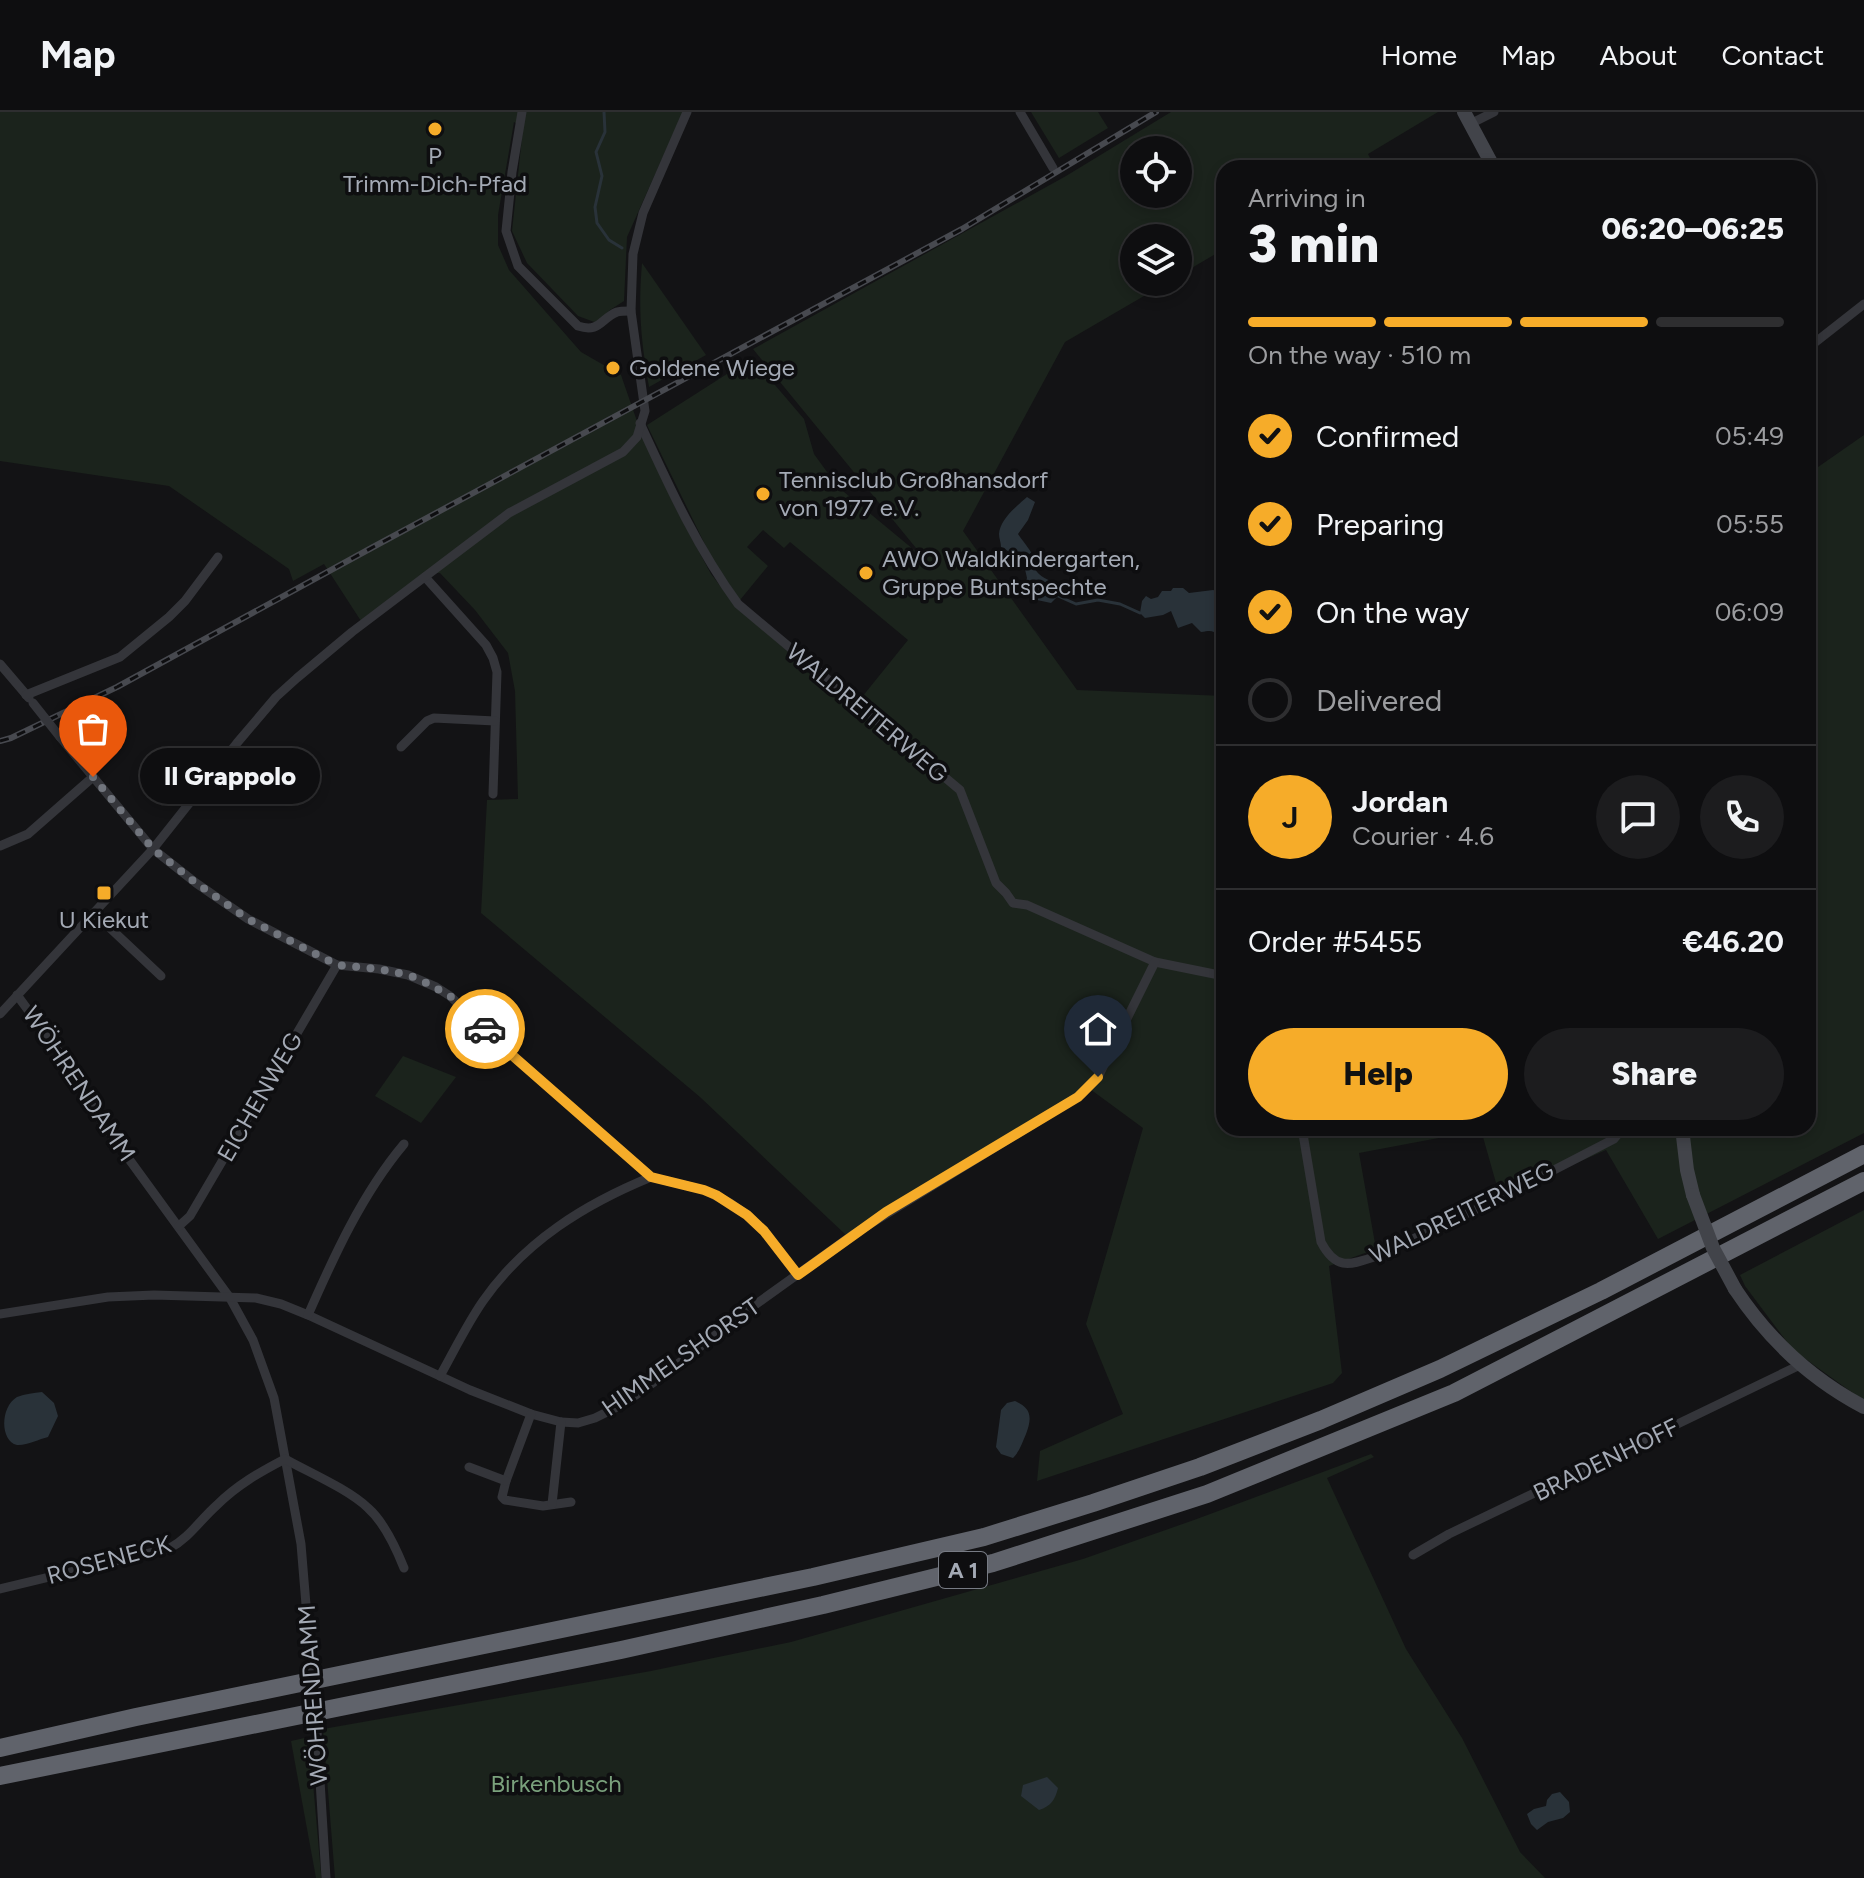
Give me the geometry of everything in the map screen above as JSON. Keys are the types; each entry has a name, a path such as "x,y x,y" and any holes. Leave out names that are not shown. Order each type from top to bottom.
{"highway":[{"name":"A 1","path":"0,1748 813,1577 984,1537 1093,1503 1200,1467 1440,1369 1601,1291 1864,1154"},
{"name":"A 1","path":"0,1776 621,1650 993,1563 1207,1494 1454,1393 1864,1181"}],"main road":[{"path":"1467,118 1490,160"},
{"path":"1683,1136 1693,1195 1713,1248 1735,1289 1768,1333 1800,1365 1864,1407"}],"street":[{"path":"522,112 506,231 518,266 578,326 596,328 618,311 631,311"},
{"path":"640,423 645,411 631,311 633,254 643,213 687,112"},
{"path":"1020,112 1053,168"},
{"path":"1467,118 1494,112"},
{"path":"1816,342 1864,304"},
{"name":"WÖHRENDAMM","path":"326,1878 301,1544 274,1398 253,1340 230,1298 102,1122 64,1059 17,995 153,849 276,697 352,632 509,513 623,452 637,437 640,423"},
{"name":"WALDREITERWEG","path":"640,423 678,504 715,572 738,604 960,790 996,883 1013,903 1027,905 1155,962 1216,974"},
{"path":"30,699 120,657 143,640 185,601 218,557"},
{"path":"425,577 486,645 493,658 497,672 493,794"},
{"path":"0,664 153,849 196,883 248,919 337,965 408,975 450,996 513,1056 651,1177 704,1190 730,1203 764,1231 798,1275"},
{"path":"401,747 434,718 495,721"},
{"path":"0,846 28,834 93,777"},
{"path":"94,913 161,976"},
{"name":"HIMMELSHORST","path":"0,1314 108,1297 256,1298 308,1315 531,1414 561,1422 578,1423 595,1418 623,1404 886,1212 1082,1094 1098,1077 1155,962"},
{"name":"EICHENWEG","path":"179,1226 190,1216 337,965"},
{"path":"0,1014 17,995"},
{"name":"WALDREITERWEG","path":"1303,1136 1321,1242 1328,1255 1340,1263 1355,1263 1492,1202 1616,1136"},
{"path":"308,1315 357,1215 378,1178 404,1144"},
{"path":"440,1376 485,1299 526,1250 587,1207 651,1177"},
{"name":"BRADENHOFF","path":"1413,1555 1449,1534 1800,1365"},
{"path":"531,1414 502,1494 505,1500 543,1506 571,1502"},
{"path":"552,1504 561,1422"},
{"path":"285,1459 369,1509 404,1568"},
{"name":"ROSENECK","path":"0,1589 170,1548 227,1495 259,1472 285,1459"},
{"path":"469,1467 506,1481"}],"green space":[{"path":"0,112 683,112 627,237 624,301 597,323 578,316 527,263 512,231 523,128 514,122 498,215 498,245 509,270 581,352 621,375 639,427 674,505 711,574 738,609 854,707 908,640 790,542 784,548 763,530 747,547 768,566 740,600 713,561 647,425 752,358 804,419 814,454 838,487 925,559 753,349 1120,143 1120,208 1192,208 1192,136 1132,136 1171,112 1438,112 1368,154 1371,160 1216,160 1216,254 1192,268 1192,224 1120,224 1120,296 1144,296 1065,342 963,531 1077,690 1216,696 1216,1136 1449,1136 1359,1153 1376,1249 1329,1266 1342,1373 1333,1383 1037,1481 1040,1451 1123,1414 1086,1324 1143,1128 1090,1089 847,1236 700,1097 481,913 487,800 518,799 515,691 508,653 475,610 440,573 425,573 361,621 324,564 293,581 289,569 169,486 0,461"},
{"path":"1031,112 1098,112 1108,128 1059,158"},
{"path":"642,263 706,355 649,387 641,325"},
{"path":"1864,435 1864,1133 1658,1239 1606,1150 1500,1197 1483,1136 1816,1136 1816,468"},
{"path":"403,1056 456,1077 421,1123 375,1096"},
{"path":"1864,1210 1864,1401 1793,1350 1740,1275"},
{"name":"Birkenbusch","path":"1371,1454 1374,1457 1327,1478 1406,1649 1462,1738 1520,1852 1545,1878 335,1878 323,1729 651,1671 791,1642 1083,1559"},
{"path":"309,1737 321,1878 316,1878 291,1741"}],"shaded area":[{"path":"1027,497 1035,502 1018,534 1032,555 1037,572 1061,588 1051,603 1037,600 1023,590 1027,578 1024,565 1001,547 999,534 1002,523"},
{"path":"1173,588 1183,588 1189,593 1216,591 1216,633 1201,632 1192,623 1178,628 1171,611 1145,618 1140,613 1146,596 1151,599 1158,597 1162,591"},
{"path":"42,1392 54,1403 58,1416 48,1437 21,1445 11,1442 4,1423 7,1408 17,1397"},
{"path":"1015,1401 1028,1410 1030,1418 1022,1444 1013,1458 1001,1454 996,1447 1001,1410 1007,1403"},
{"path":"1047,1777 1058,1788 1052,1802 1039,1810 1021,1796 1023,1785"},
{"path":"1560,1792 1569,1802 1570,1812 1537,1830 1527,1814 1546,1806 1552,1794"}],"waterway":[{"path":"604,112 605,132 596,152 602,176 595,207 597,223 609,240 622,248"},
{"path":"1058,596 1076,604 1098,600 1120,604 1140,613"}],"railway":[{"path":"0,741 117,687 962,229 1156,112"}],"way so far":[{"path":"93,777 153,849 248,919 337,965 379,969 421,980 450,996 485,1029"}],"place":[{"name":"P Trimm-Dich-Pfad","path":"435,129"},
{"name":"Goldene Wiege","path":"613,368"},
{"name":"Tennisclub Großhansdorf von 1977 e.V.","path":"763,494"},
{"name":"AWO Waldkindergarten, Gruppe Buntspechte","path":"866,573"},
{"name":"Il Grappolo","path":"93,777"},
{"name":"U Kiekut","path":"104,893"}],"route":[{"path":"485,1029 651,1177 704,1190 747,1215 764,1231 798,1275 886,1212 1078,1097 1098,1077"}]}
